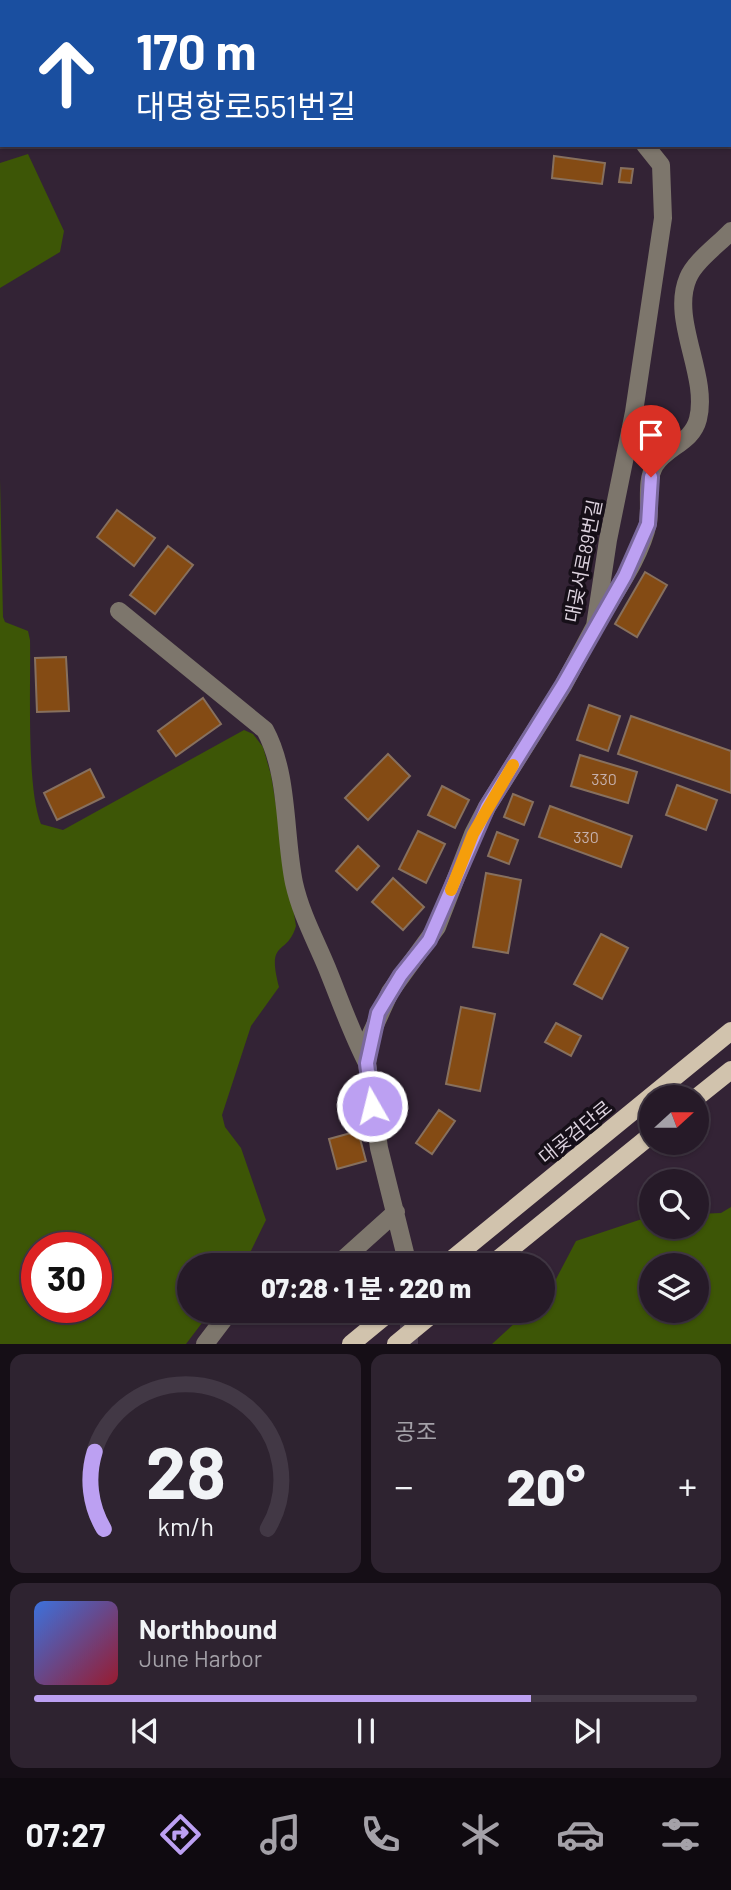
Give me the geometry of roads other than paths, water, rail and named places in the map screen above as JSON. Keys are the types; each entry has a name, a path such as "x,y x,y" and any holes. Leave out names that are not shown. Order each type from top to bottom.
{"main road":[{"name":"대곶검단로","path":"460,1253 731,1031"},
{"path":"709,1088 731,1070"},
{"path":"506,1253 639,1145"},
{"path":"351,1344 376,1323"},
{"path":"396,1344 421,1323"}],"street":[{"name":"대곶서로89번길","path":"367,1063 378,1013 401,975 429,940 473,834 595,626 608,540 634,412 663,218 661,165 647,147"},
{"path":"595,626 625,576 648,524 654,466 688,439 698,419 697,375 681,302 689,275 731,231"},
{"name":"대곶서로89번길","path":"120,611 243,710 269,737 278,770 288,848 300,906 344,1017 367,1063 379,1148 405,1253"},
{"path":"350,1253 396,1212"},
{"path":"205,1344 221,1323"}],"tunnel":[{"path":"409,1323 409,1344"}]}
